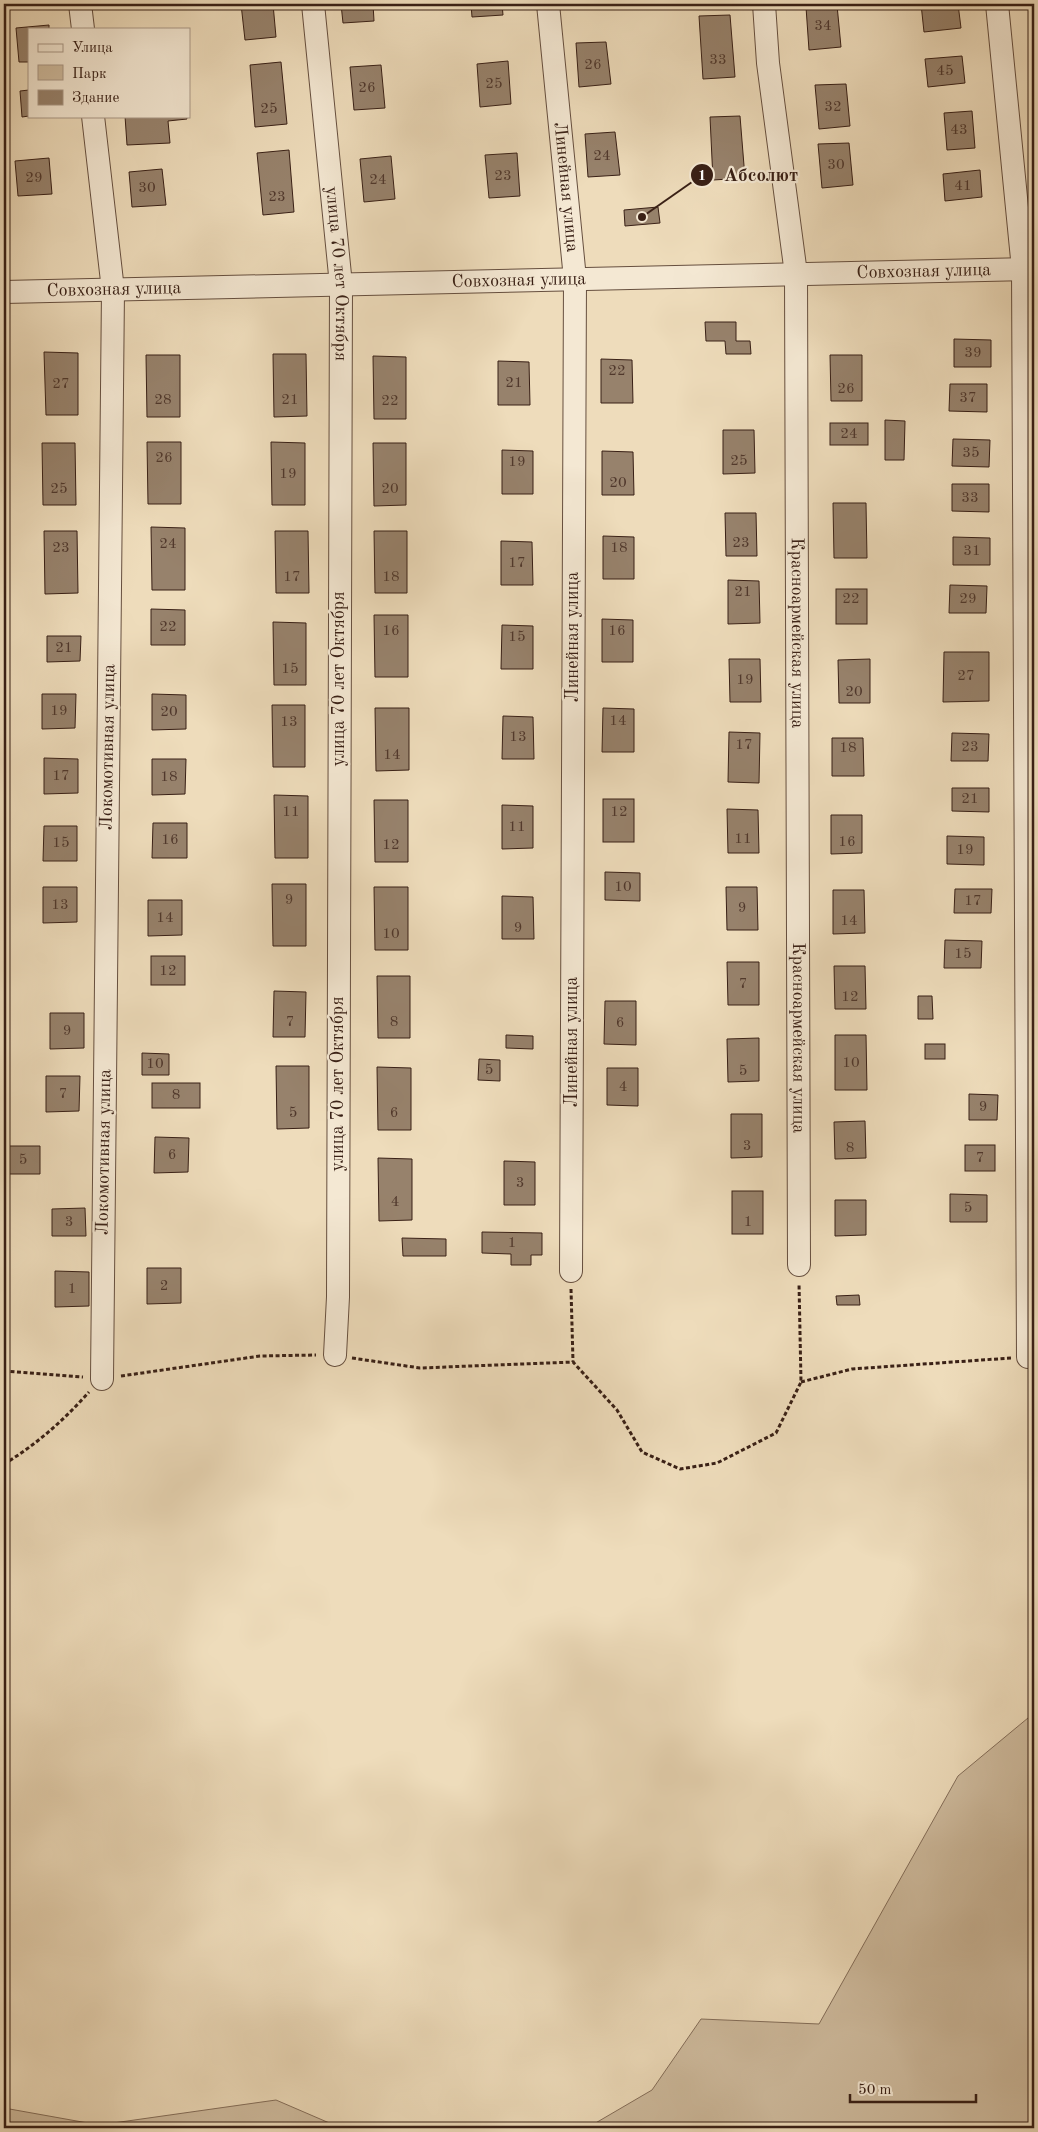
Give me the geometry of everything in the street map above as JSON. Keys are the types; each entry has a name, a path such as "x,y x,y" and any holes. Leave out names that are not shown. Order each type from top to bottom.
{"street":[{"path":"80,4 83,28"},
{"name":"улица 70 лет Октября","path":"313,4 340,284 338,1297 335,1355"},
{"name":"Линейная улица","path":"548,4 575,279 571,1271"},
{"name":"Красноармейская улица","path":"764,4 768,64 796,274 799,1265"},
{"path":"997,4 1029,269 1028,1358"},
{"name":"Локомотивная улица","path":"93,118 113,290 102,1379"},
{"name":"Совхозная улица","path":"4,292 1029,269"}],"path":[{"path":"571,1271 573,1362 617,1410 642,1452 680,1469 717,1463 776,1433 801,1382 799,1265"},
{"path":"4,1371 102,1379 260,1356 335,1355 420,1368 573,1362"},
{"path":"801,1382 852,1368 994,1358 1028,1358"},
{"path":"4,1464 26,1451 73,1410 102,1379"}],"green space":[{"path":"1034,1713 1034,2128 587,2128 652,2090 701,2019 819,2024 958,1776"},
{"path":"276,2100 341,2128 4,2128 4,2108 99,2125"}],"building":[{"path":"241,4 273,4 276,37 245,40"},
{"path":"341,4 373,4 374,21 343,23"},
{"path":"471,4 502,4 503,15 472,17"},
{"path":"572,4 616,4 616,5 572,9"},
{"path":"921,4 958,4 961,28 924,32"},
{"path":"837,5 841,47 809,50 806,7"},
{"path":"730,15 735,77 703,79 699,16"},
{"path":"49,25 49,28 28,28 28,62 19,62 16,28"},
{"path":"606,42 611,84 579,87 576,43"},
{"path":"962,56 965,83 928,87 925,59"},
{"path":"508,61 511,104 480,107 477,64"},
{"path":"281,62 287,124 255,127 250,65"},
{"path":"381,65 385,108 354,110 350,67"},
{"path":"846,84 850,126 819,129 815,85"},
{"path":"28,90 28,116 22,117 20,91"},
{"path":"972,111 975,148 947,150 944,113"},
{"path":"740,116 745,178 713,180 710,117"},
{"path":"125,118 187,118 168,121 170,143 127,145"},
{"path":"615,132 620,175 588,177 585,134"},
{"path":"849,143 853,185 822,188 818,144"},
{"path":"289,150 294,212 263,215 257,153"},
{"path":"517,153 520,196 489,198 485,155"},
{"path":"391,156 395,199 364,202 360,159"},
{"path":"49,158 52,194 18,196 15,161"},
{"path":"162,169 166,205 132,207 129,172"},
{"path":"980,170 982,197 945,201 943,174"},
{"path":"658,207 660,223 625,226 624,210"},
{"path":"705,322 736,322 736,341 750,341 751,354 726,354 725,341 706,341"},
{"path":"954,339 991,340 991,367 954,367"},
{"path":"44,352 78,353 78,415 46,415"},
{"path":"273,354 306,354 307,416 274,417"},
{"path":"146,355 180,355 180,417 147,417"},
{"path":"830,355 862,355 862,401 831,401"},
{"path":"373,356 406,357 406,419 374,419"},
{"path":"601,359 632,360 633,403 601,403"},
{"path":"498,361 529,362 530,405 498,405"},
{"path":"950,384 987,384 987,412 949,411"},
{"path":"885,420 905,421 904,460 885,460"},
{"path":"830,423 868,423 868,445 830,445"},
{"path":"723,430 754,430 755,473 723,474"},
{"path":"953,439 990,440 989,467 952,466"},
{"path":"147,442 181,442 181,504 148,504"},
{"path":"271,442 305,443 305,505 272,505"},
{"path":"42,443 75,443 76,505 43,505"},
{"path":"373,443 406,443 406,505 374,506"},
{"path":"502,450 533,451 533,494 502,494"},
{"path":"602,451 633,452 634,495 602,495"},
{"path":"952,484 989,484 989,512 952,511"},
{"path":"833,503 866,503 867,558 834,558"},
{"path":"725,513 756,513 757,556 726,556"},
{"path":"151,527 185,528 185,590 152,590"},
{"path":"44,531 77,531 78,593 45,594"},
{"path":"275,531 308,531 309,593 276,593"},
{"path":"374,531 407,531 407,593 375,593"},
{"path":"603,536 634,537 634,579 603,579"},
{"path":"953,537 990,538 990,565 953,565"},
{"path":"501,541 532,542 533,585 501,585"},
{"path":"728,580 759,581 760,623 728,624"},
{"path":"950,585 987,586 986,613 949,613"},
{"path":"836,589 867,589 867,624 836,624"},
{"path":"151,609 185,610 185,645 151,645"},
{"path":"374,615 408,615 408,677 375,677"},
{"path":"602,619 633,620 633,662 602,662"},
{"path":"273,622 306,623 306,685 274,685"},
{"path":"502,625 533,626 533,669 501,669"},
{"path":"47,636 81,636 80,661 47,662"},
{"path":"944,652 989,652 989,701 943,702"},
{"path":"729,659 760,659 761,702 730,702"},
{"path":"870,659 870,703 839,703 838,660"},
{"path":"42,694 76,694 75,728 42,729"},
{"path":"152,694 186,695 186,729 152,730"},
{"path":"272,705 305,705 305,767 273,767"},
{"path":"375,708 409,708 409,770 376,771"},
{"path":"603,708 634,709 634,752 602,752"},
{"path":"503,716 533,717 534,759 502,759"},
{"path":"729,732 760,733 759,783 728,782"},
{"path":"952,733 989,734 988,761 951,761"},
{"path":"832,738 863,738 864,776 832,776"},
{"path":"44,758 78,759 78,793 44,794"},
{"path":"152,759 186,759 185,794 152,795"},
{"path":"952,788 989,788 989,812 952,811"},
{"path":"274,795 308,796 308,858 275,858"},
{"path":"603,799 634,799 634,842 603,842"},
{"path":"374,800 408,800 408,862 375,862"},
{"path":"502,805 533,806 533,848 502,849"},
{"path":"727,809 758,810 759,853 728,853"},
{"path":"831,815 862,815 862,853 831,854"},
{"path":"153,823 187,823 187,858 152,858"},
{"path":"44,826 77,826 77,861 43,861"},
{"path":"947,836 984,837 984,865 947,864"},
{"path":"605,872 640,873 640,901 605,900"},
{"path":"272,884 306,884 306,946 273,946"},
{"path":"43,887 77,887 77,922 43,923"},
{"path":"374,887 408,887 408,950 375,950"},
{"path":"726,887 757,887 758,930 727,930"},
{"path":"955,889 992,889 991,913 954,913"},
{"path":"833,890 864,890 865,933 833,934"},
{"path":"502,896 533,897 534,939 502,939"},
{"path":"148,900 182,900 182,935 148,936"},
{"path":"945,940 982,941 981,968 944,968"},
{"path":"151,956 185,956 185,985 151,985"},
{"path":"727,962 759,962 759,1005 728,1005"},
{"path":"834,966 865,966 866,1009 835,1009"},
{"path":"377,976 410,976 410,1038 378,1038"},
{"path":"274,991 306,992 305,1037 273,1037"},
{"path":"918,996 932,996 933,1019 918,1019"},
{"path":"605,1001 636,1001 636,1045 604,1044"},
{"path":"50,1013 84,1013 84,1048 50,1049"},
{"path":"506,1035 533,1036 533,1049 506,1048"},
{"path":"835,1035 866,1035 867,1090 835,1090"},
{"path":"759,1038 759,1081 728,1082 727,1039"},
{"path":"925,1044 945,1044 945,1059 925,1059"},
{"path":"142,1053 169,1054 169,1075 142,1075"},
{"path":"479,1059 500,1060 500,1081 478,1080"},
{"path":"276,1066 309,1066 309,1128 277,1129"},
{"path":"377,1067 411,1068 411,1130 378,1130"},
{"path":"607,1068 638,1068 638,1106 607,1105"},
{"path":"46,1076 80,1076 79,1111 46,1112"},
{"path":"152,1083 200,1083 200,1108 152,1108"},
{"path":"969,1094 998,1095 997,1120 969,1120"},
{"path":"731,1114 762,1114 762,1157 731,1158"},
{"path":"865,1121 866,1158 835,1159 834,1122"},
{"path":"155,1137 189,1138 188,1172 154,1173"},
{"path":"965,1145 995,1145 995,1171 965,1171"},
{"path":"7,1146 40,1146 40,1174 6,1174"},
{"path":"378,1158 412,1159 412,1220 379,1221"},
{"path":"504,1161 535,1162 535,1205 504,1205"},
{"path":"732,1191 763,1191 763,1234 732,1234"},
{"path":"950,1194 987,1195 987,1222 950,1222"},
{"path":"835,1200 866,1200 866,1235 835,1236"},
{"path":"85,1208 86,1236 52,1236 52,1209"},
{"path":"482,1232 542,1233 542,1255 531,1255 531,1265 511,1265 511,1254 482,1253"},
{"path":"402,1238 446,1239 446,1256 403,1256"},
{"path":"147,1268 181,1268 181,1303 147,1304"},
{"path":"55,1271 89,1272 89,1306 55,1307"},
{"path":"859,1295 860,1305 837,1305 836,1296"}],"place":[{"name":"Абсолют","path":"642,217"}]}
